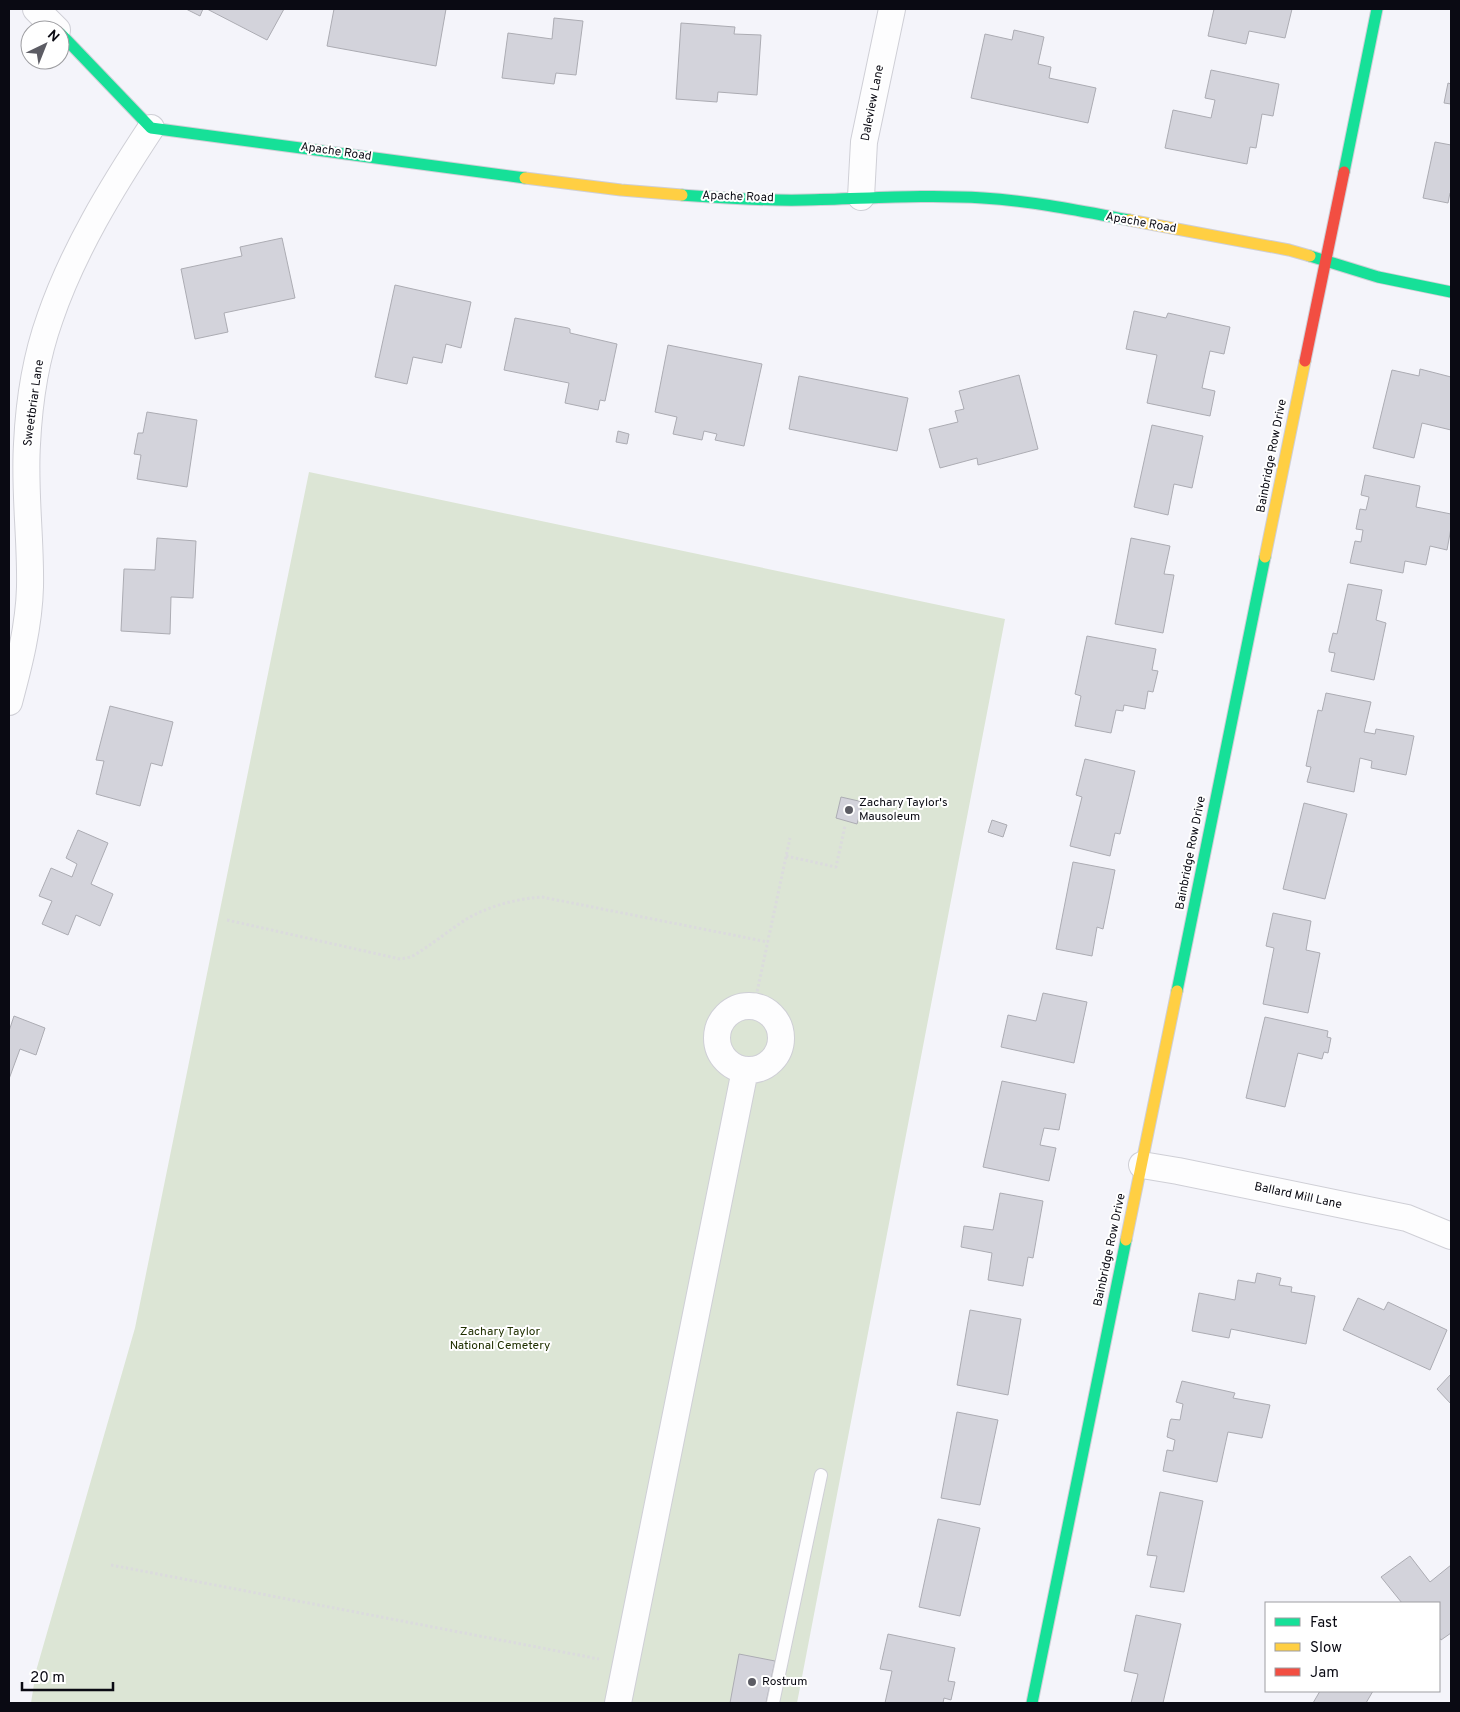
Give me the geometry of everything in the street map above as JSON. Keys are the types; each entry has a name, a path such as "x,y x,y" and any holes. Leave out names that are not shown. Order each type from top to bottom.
{"street":[{"path":"36,9 47,20"},
{"name":"Daleview Lane","path":"861,197 864,142 892,9"},
{"name":"Bainbridge Row Drive","path":"1032,1703 1377,9"},
{"path":"70,43 151,128"},
{"name":"Apache Road","path":"151,128 471,172 621,190 740,199 803,200 927,196 984,198 1041,204 1289,250 1378,277 1451,292"},
{"name":"Sweetbriar Lane","path":"9,702 21,659 30,588 27,444 35,374 50,318 80,246 121,173 151,128"},
{"path":"754,1006 764,1009 772,1015 778,1023 782,1043 779,1052 772,1061 755,1070 745,1070 735,1067 726,1061 717,1043 718,1033 720,1023 734,1009 754,1006"},
{"path":"618,1703 745,1070"},
{"name":"Ballard Mill Lane","path":"1142,1165 1407,1218 1451,1236"}],"lane":[{"path":"773,1703 821,1475"}],"path":[{"path":"786,856 836,867 845,826"},
{"path":"754,1006 790,838"},
{"path":"227,920 400,958 411,957 470,918 496,905 524,898 542,897 768,942"},
{"path":"111,1565 626,1664"}],"green space":[{"name":"Zachary Taylor National Cemetery","path":"309,472 1005,619 797,1703 31,1703 36,1671 135,1328"}],"building":[{"path":"186,9 203,9 200,16"},
{"path":"207,9 284,9 267,40"},
{"path":"334,9 446,9 436,66 327,46"},
{"path":"1214,9 1292,9 1285,38 1249,31 1246,44 1208,36"},
{"path":"554,18 583,21 576,75 556,73 554,84 502,78 508,33 552,39"},
{"path":"681,23 735,27 734,34 761,35 757,95 718,92 717,102 676,99"},
{"path":"1014,30 1044,37 1038,64 1051,67 1049,78 1096,88 1088,123 971,98 985,34 1012,40"},
{"path":"1211,70 1279,84 1273,116 1262,114 1256,148 1250,147 1247,164 1165,148 1173,110 1211,118 1215,100 1205,98"},
{"path":"1448,83 1451,84 1451,104 1444,103"},
{"path":"1435,142 1451,145 1451,193 1448,203 1423,198"},
{"path":"282,238 295,298 224,313 228,332 195,339 181,269 242,256 240,247"},
{"path":"395,285 471,302 461,348 446,344 442,363 413,357 407,384 375,377"},
{"path":"1134,311 1166,318 1168,313 1230,327 1224,354 1210,351 1202,388 1215,391 1210,416 1147,403 1157,355 1126,349"},
{"path":"515,318 568,328 570,333 617,344 605,401 600,400 598,410 565,403 569,383 504,370"},
{"path":"668,345 762,364 744,446 715,440 717,434 704,431 702,440 673,434 677,417 655,412"},
{"path":"1420,369 1451,377 1451,430 1422,423 1414,458 1373,448 1392,370 1419,376"},
{"path":"1019,375 1038,449 978,465 977,458 940,468 929,429 958,422 955,411 964,409 959,391"},
{"path":"799,376 908,398 897,451 789,429"},
{"path":"147,412 197,420 187,487 137,479 141,455 134,454 138,433 143,433"},
{"path":"1152,425 1203,436 1192,488 1174,484 1168,515 1134,507"},
{"path":"618,431 629,434 627,444 616,442"},
{"path":"1365,475 1420,486 1416,507 1451,514 1451,528 1447,550 1430,546 1426,565 1405,561 1403,573 1350,563 1355,541 1361,542 1363,530 1356,529 1360,509 1366,510 1369,497 1361,495"},
{"path":"157,538 196,541 193,598 171,597 170,634 121,631 124,569 155,570"},
{"path":"1131,538 1170,546 1164,574 1174,575 1163,633 1115,624"},
{"path":"1348,584 1382,590 1376,620 1386,623 1374,680 1331,671 1335,653 1329,652 1329,649 1333,633 1337,634"},
{"path":"1087,636 1156,649 1152,670 1158,671 1153,692 1148,691 1145,709 1124,705 1123,711 1116,710 1111,733 1075,726 1081,696 1075,694"},
{"path":"1326,693 1371,702 1364,732 1375,734 1376,729 1414,736 1406,775 1371,768 1372,761 1360,758 1354,792 1307,782 1311,767 1306,766 1318,710 1322,711"},
{"path":"110,706 173,722 162,766 151,763 140,806 96,794 104,761 96,760"},
{"path":"1085,759 1135,771 1120,834 1115,833 1110,856 1070,846 1082,797 1076,795"},
{"name":"Zachary Taylor's Mausoleum","path":"841,797 863,802 857,824 836,818"},
{"path":"1304,803 1347,814 1325,899 1283,889"},
{"path":"992,820 1007,825 1003,837 988,832"},
{"path":"78,830 108,843 91,884 113,894 100,926 76,915 68,935 42,924 52,901 39,896 51,868 72,877 77,864 66,858"},
{"path":"1073,862 1115,870 1103,929 1097,927 1092,956 1056,949"},
{"path":"1273,913 1311,921 1306,950 1320,953 1308,1013 1263,1004 1274,948 1266,946"},
{"path":"1043,993 1087,1002 1074,1063 1001,1047 1008,1015 1036,1021"},
{"path":"14,1016 45,1028 36,1055 20,1049 9,1079 9,1031"},
{"path":"1265,1017 1328,1031 1327,1037 1331,1038 1328,1053 1324,1052 1322,1059 1298,1053 1285,1107 1246,1098"},
{"path":"1002,1081 1066,1094 1059,1130 1044,1128 1040,1145 1056,1148 1049,1181 983,1167"},
{"path":"1000,1193 1043,1201 1033,1258 1028,1257 1023,1286 988,1280 992,1253 961,1247 964,1226 993,1230"},
{"path":"1257,1273 1281,1278 1279,1285 1292,1287 1291,1292 1315,1296 1306,1344 1231,1329 1229,1338 1192,1331 1199,1293 1235,1300 1238,1280 1255,1283"},
{"path":"1358,1298 1384,1310 1388,1302 1447,1330 1430,1370 1343,1330"},
{"path":"970,1310 1021,1319 1008,1395 957,1385"},
{"path":"1451,1374 1451,1404 1437,1389"},
{"path":"1182,1381 1235,1393 1233,1398 1270,1405 1262,1438 1228,1432 1217,1482 1163,1471 1167,1450 1173,1451 1175,1440 1167,1437 1170,1421 1171,1419 1180,1420 1183,1404 1176,1402"},
{"path":"957,1412 998,1420 980,1505 941,1498"},
{"path":"1160,1492 1203,1501 1184,1592 1150,1587 1157,1556 1147,1555"},
{"path":"938,1519 980,1528 960,1616 919,1607"},
{"path":"1410,1556 1430,1582 1451,1565 1451,1633 1441,1640 1440,1638 1440,1602 1401,1602 1381,1577"},
{"path":"1136,1615 1181,1624 1163,1703 1131,1703 1138,1674 1124,1671"},
{"path":"888,1634 955,1648 948,1681 955,1682 951,1700 944,1698 943,1703 885,1703 892,1671 880,1669"},
{"name":"Rostrum","path":"739,1654 775,1661 766,1703 730,1703"},
{"path":"1319,1692 1372,1692 1366,1703 1313,1703"}],"traffic: fast":[{"path":"1344,172 1377,9"},
{"path":"70,43 151,128 525,178"},
{"path":"682,195 773,200 916,197 1001,199 1129,220"},
{"path":"1310,256 1378,277 1451,292"},
{"path":"1177,991 1265,557"},
{"path":"1032,1703 1126,1240"}],"traffic: slow":[{"path":"525,178 621,190 682,195"},
{"path":"1129,220 1289,250 1310,256"},
{"path":"1265,557 1305,361"},
{"path":"1126,1240 1177,991"}],"traffic: jam":[{"path":"1305,361 1344,172"}],"place":[{"name":"Zachary Taylor's Mausoleum","path":"849,810"},
{"name":"Rostrum","path":"752,1682"}]}
